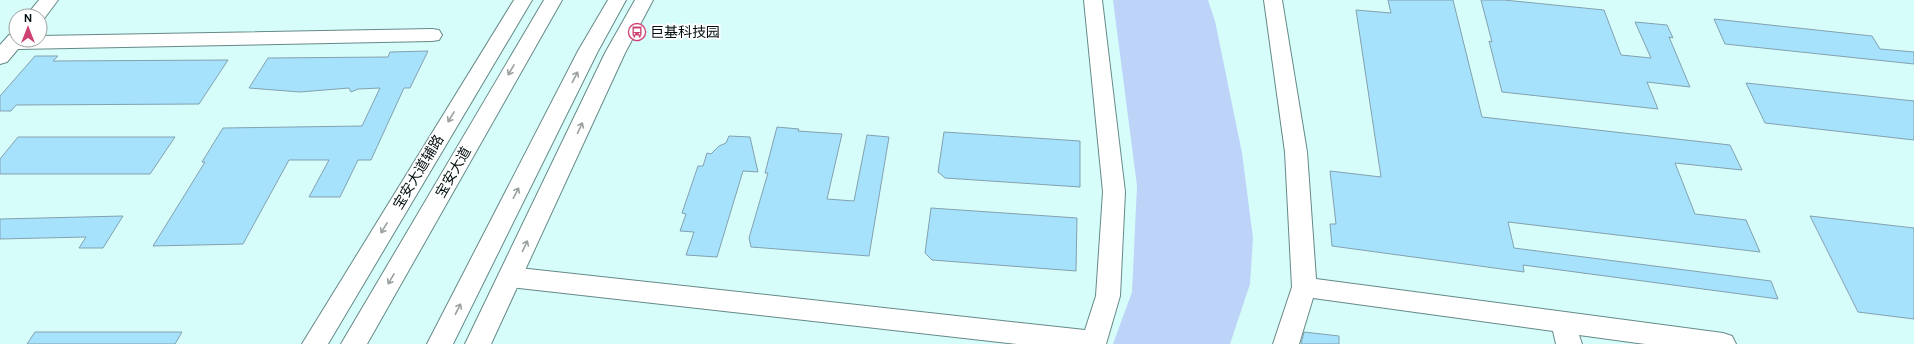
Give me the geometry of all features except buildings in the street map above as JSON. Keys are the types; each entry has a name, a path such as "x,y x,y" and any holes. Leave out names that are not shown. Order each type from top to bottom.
{"street":[{"path":"43,8 50,0"},
{"name":"宝安大道辅路","path":"315,344 462,98 523,0"},
{"path":"462,98 552,0"},
{"name":"宝安大道","path":"354,344 552,0"},
{"path":"440,344 588,51 617,0"},
{"path":"588,51 631,0"},
{"path":"478,344 615,53 644,0"},
{"path":"510,277 1093,343 1108,296 1114,192 1093,0"},
{"path":"1273,0 1296,152 1304,287 1286,344"},
{"path":"48,41 432,35"},
{"path":"0,57 8,48"},
{"path":"1304,287 1566,333 1723,344"}],"water":[{"path":"1113,0 1208,0 1215,21 1242,153 1253,238 1250,284 1230,344 1113,344 1132,292 1137,186"}],"place":[{"name":"巨基科技园","path":"637,32"}]}
